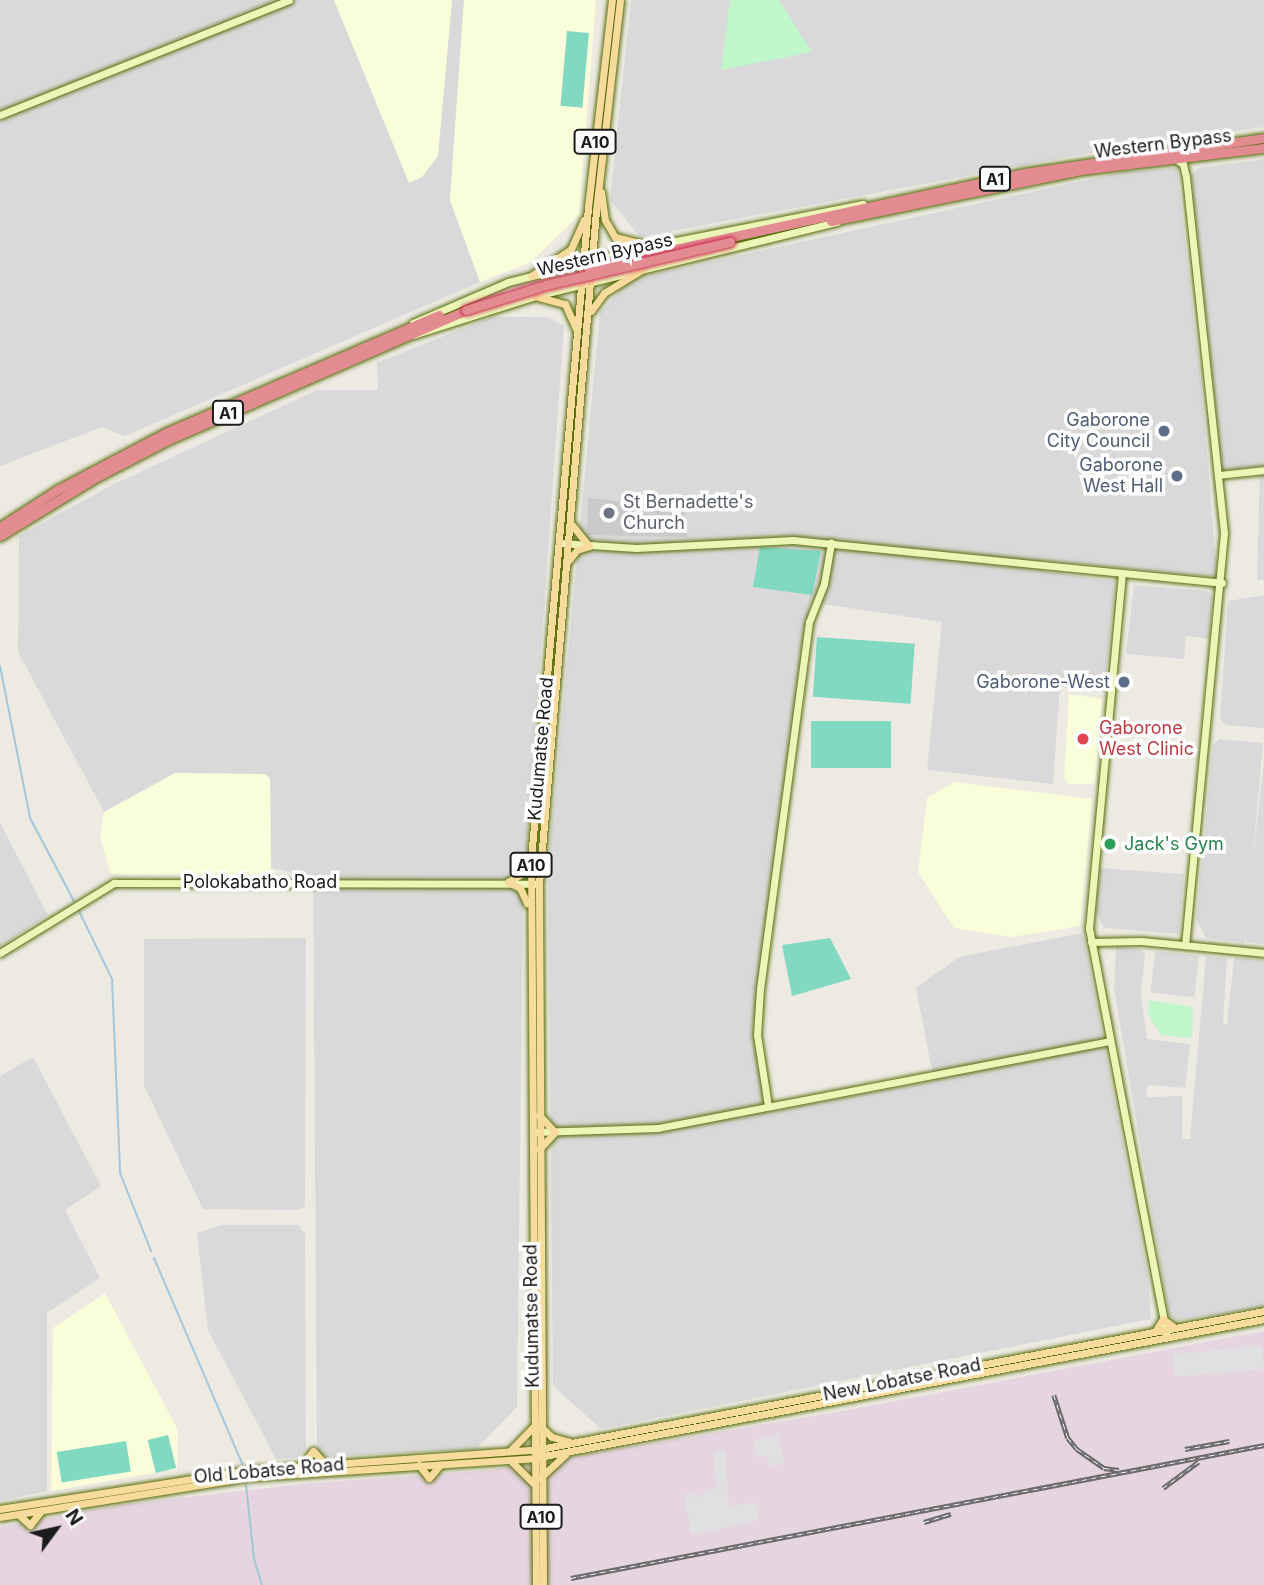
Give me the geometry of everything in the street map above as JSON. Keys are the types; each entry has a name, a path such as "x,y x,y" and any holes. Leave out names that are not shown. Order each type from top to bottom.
{"highway":[{"name":"Western Bypass","path":"0,527 57,490 167,432 465,308 625,260 885,202 1088,162 1264,138"},
{"name":"Western Bypass","path":"465,308 730,242 1068,173 1264,148"},
{"name":"Western Bypass","path":"0,536 133,457 404,333"}],"main road":[{"name":"Kudumatse Road","path":"536,1585 534,1132 529,909 535,884 531,859 564,543 578,333 587,283 620,0"},
{"name":"Kudumatse Road","path":"589,262 588,207 611,2"},
{"path":"600,178 605,220 615,237 651,246"},
{"path":"531,276 571,249 588,207"},
{"path":"587,317 604,293 643,269"},
{"name":"Kudumatse Road","path":"536,1426 539,1150 534,1132 538,1115 535,884 566,564 564,543 570,518 587,317 587,283"},
{"path":"535,296 565,304 578,333"},
{"path":"570,518 578,537 589,546"},
{"path":"566,564 577,550 589,546"},
{"path":"529,909 523,892 508,882 522,874 531,859"},
{"path":"538,1115 555,1132 539,1150"},
{"name":"New Lobatse Road","path":"537,1453 573,1442 1155,1331 1166,1333 1175,1327 1226,1322 1264,1311"},
{"path":"1155,1331 1163,1319 1175,1327"},
{"path":"419,1465 569,1452 1166,1333 1226,1322 1264,1319"},
{"path":"510,1456 536,1426 552,1437 573,1442"},
{"path":"301,1466 313,1451 326,1465"},
{"path":"510,1456 537,1481 569,1452"},
{"name":"Old Lobatse Road","path":"41,1506 203,1476 301,1466 510,1456"},
{"path":"419,1465 429,1478 441,1464"},
{"name":"Old Lobatse Road","path":"0,1509 24,1505 41,1506 204,1483 419,1465"},
{"name":"Kudumatse Road","path":"537,1481 543,1585"},
{"path":"24,1505 31,1512"},
{"path":"0,1517 31,1512 41,1506"},
{"path":"19,1514 30,1525 41,1506"}],"street":[{"path":"0,115 289,0"},
{"path":"1186,177 1195,160 1214,154"},
{"path":"1174,158 1181,162 1186,177 1224,533 1222,583 1185,946"},
{"path":"404,333 462,298 531,276 651,246 885,202"},
{"path":"404,333 616,275 826,228 844,219"},
{"path":"614,256 607,267 616,275"},
{"path":"552,271 566,278 558,291"},
{"path":"1218,475 1264,470"},
{"path":"564,543 636,548 767,539 831,543 1222,583"},
{"path":"768,1107 757,1035 761,989 809,622 824,584 831,543"},
{"path":"1122,573 1089,919 1091,942 1166,1333"},
{"name":"Polokabatho Road","path":"0,953 114,883 535,884"},
{"path":"1091,942 1264,953"},
{"path":"534,1132 658,1128 1110,1041"}],"shaded area":[{"path":"0,0 464,0 450,200 480,282 125,436 102,427 0,466"},
{"path":"334,0 452,0 438,156 422,177 409,183"},
{"path":"464,0 596,0 579,215 531,262 480,282 450,200"},
{"path":"631,0 1264,0 1264,127 1127,146 640,237 610,200"},
{"path":"1264,159 1264,580 1257,580 1260,466 1222,471 1191,175 1199,168"},
{"path":"1177,168 1202,390 1217,577 1043,560 1041,571 1115,581 1104,692 1060,687 1053,784 927,770 942,622 810,602 753,1028 768,1112 934,1081 916,988 959,957 1083,933 1148,1276 1151,1319 601,1429 553,1386 548,865 600,312 631,279 1123,172"},
{"path":"491,317 548,317 564,326 523,904 517,1407 476,1449 325,1457 317,1449 313,877 271,868 270,779 265,774 175,773 104,812 18,652 19,536 112,485 317,390 378,390 377,363"},
{"path":"588,498 685,508 687,537 587,535"},
{"path":"1134,585 1207,591 1212,595 1209,639 1186,636 1184,659 1126,654"},
{"path":"1264,595 1264,728 1226,725 1220,719 1228,601"},
{"name":"Gaborone West Clinic","path":"1069,694 1102,699 1095,784 1069,784 1064,779"},
{"path":"1219,739 1263,743 1252,865 1264,761 1264,944 1246,942 1246,933 1245,943 1206,938 1196,919 1213,745"},
{"path":"175,773 265,774 270,779 271,868 264,875 111,874 100,837 104,812"},
{"path":"954,782 1092,799 1080,926 1012,937 954,928 918,872 927,798"},
{"path":"0,823 48,915 0,946"},
{"path":"1100,868 1184,874 1179,934 1104,928 1096,912"},
{"path":"306,938 305,1206 298,1210 203,1209 144,1086 144,939"},
{"path":"1116,947 1140,949 1145,955 1141,993 1147,1039 1190,1044 1185,1088 1148,1085 1146,1091 1147,1097 1182,1096 1182,1139 1190,1139 1206,956 1227,958 1223,1024 1227,1024 1234,958 1264,960 1264,1307 1179,1320 1169,1316 1114,988"},
{"path":"1155,951 1199,956 1194,997 1151,993"},
{"path":"33,1057 101,1186 65,1210 100,1278 47,1313 47,1491 0,1501 0,1076"},
{"path":"221,1225 299,1225 305,1234 306,1448 298,1458 276,1459 208,1330 197,1233"},
{"path":"105,1293 178,1430 177,1469 51,1491 53,1328"},
{"path":"1264,1331 1264,1585 0,1585 0,1527 119,1505 302,1484 492,1470 832,1413"},
{"path":"1262,1346 1264,1369 1175,1377 1173,1354"},
{"path":"778,1435 784,1464 770,1466 768,1456 757,1458 753,1440"},
{"path":"725,1449 729,1506 756,1502 759,1520 691,1535 684,1494 694,1492 695,1497 717,1488 713,1452"}],"green space":[{"path":"730,0 779,0 812,52 721,70"},
{"path":"567,31 589,33 582,108 560,106"},
{"path":"760,547 821,551 812,595 753,587"},
{"path":"817,637 915,644 911,704 813,697"},
{"path":"811,721 891,721 891,768 811,768"},
{"path":"830,938 851,979 792,996 782,945"},
{"path":"1149,1000 1193,1007 1192,1038 1161,1035 1148,1014"},
{"path":"168,1435 176,1468 156,1473 148,1440"},
{"path":"126,1441 131,1472 62,1483 57,1452"}],"waterway":[{"path":"0,666 30,818 74,901"},
{"path":"79,911 112,979 120,1173 151,1251"},
{"path":"154,1258 243,1466"},
{"path":"246,1485 254,1559 262,1585"}],"railway":[{"path":"1054,1395 1068,1438 1077,1449 1104,1468 1119,1470"},
{"path":"1185,1449 1229,1441"},
{"path":"571,1578 1264,1445"},
{"path":"1163,1488 1198,1462"},
{"path":"924,1522 951,1514"}],"place":[{"name":"Gaborone City Council","path":"1164,431"},
{"name":"Gaborone West Hall","path":"1177,476"},
{"name":"St Bernadette's Church","path":"609,513"},
{"name":"Gaborone-West","path":"1124,682"},
{"name":"Gaborone West Clinic","path":"1083,739"},
{"name":"Jack's Gym","path":"1110,844"}]}
